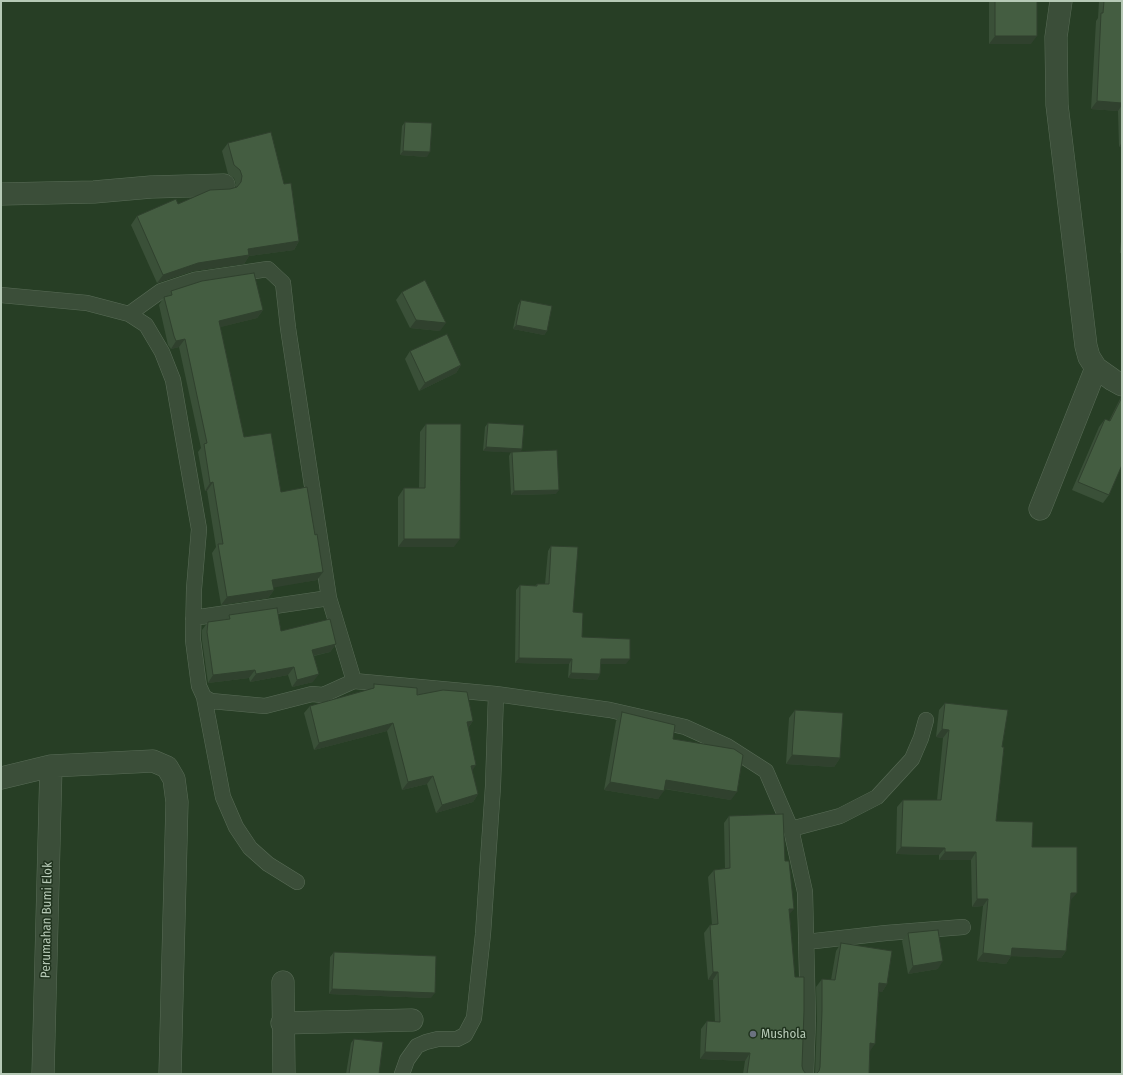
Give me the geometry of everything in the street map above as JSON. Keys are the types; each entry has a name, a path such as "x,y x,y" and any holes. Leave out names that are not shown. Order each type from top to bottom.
{"street":[{"path":"1061,1 1056,37 1057,105 1086,346 1089,357 1096,368 1122,385"},
{"path":"1,194 94,192 151,187 224,185"},
{"path":"1040,509 1096,368"},
{"path":"1,778 50,766 153,761 167,767 174,779 177,802 170,1074"},
{"name":"Perumahan Bumi Elok","path":"43,1074 50,766"},
{"path":"283,982 282,1023 284,1074"},
{"path":"282,1023 412,1020"}],"lane":[{"path":"129,314 161,291 194,280 268,269 283,283 288,328 329,598 354,681"},
{"path":"1,295 87,303 129,314 146,325 162,352 173,380 198,529 193,640 199,686 204,697 223,797 236,827 250,848 268,864 297,882"},
{"path":"193,618 329,598"},
{"path":"204,697 211,701 265,706 312,694 323,695 354,681 496,694 610,710 685,727 727,746 766,771 791,830 805,892 808,1019 806,1074"},
{"path":"402,1074 407,1060 417,1046 438,1039 456,1039 465,1035 474,1018 483,934 493,786 496,694"},
{"path":"791,830 840,816 877,797 912,759 921,738 926,720"},
{"path":"806,942 886,933 963,928"}],"building":[{"path":"995,1 1037,1 1037,36 995,36"},
{"path":"1104,1 1122,1 1122,103 1097,101 1101,13 1103,13"},
{"path":"405,122 432,123 430,152 403,151"},
{"path":"271,132 284,184 291,183 299,241 248,249 249,255 198,263 163,275 137,216 176,199 178,204 210,190 230,189 237,187 241,182 242,176 240,170 234,165 228,143"},
{"path":"254,273 263,310 219,321 244,437 271,433 281,492 307,487 323,572 272,580 274,590 227,597 218,544 223,544 213,482 210,483 204,444 207,443 185,339 176,341 164,297 172,295 171,291 202,281"},
{"path":"425,280 446,323 416,320 402,292"},
{"path":"521,300 552,306 547,331 516,325"},
{"path":"447,334 461,365 425,383 410,351"},
{"path":"1122,397 1122,465 1109,495 1078,482 1105,419 1110,421"},
{"path":"488,423 524,425 522,449 486,447"},
{"path":"426,424 461,424 460,539 404,539 404,488 425,488"},
{"path":"557,450 559,490 514,491 512,452"},
{"path":"551,546 578,547 573,612 583,613 582,637 630,639 630,659 601,659 600,674 571,673 572,659 519,658 520,585 537,586 537,584 549,584"},
{"path":"277,608 281,631 330,619 336,644 312,650 319,674 297,680 294,667 256,674 255,670 213,675 207,632 208,622 230,619 229,615"},
{"path":"374,684 417,688 417,695 443,690 467,692 473,721 467,722 476,765 471,766 478,794 442,805 433,776 408,782 393,723 319,743 310,706 374,688"},
{"path":"945,703 1008,710 1002,747 1004,747 996,821 1033,822 1032,847 1077,847 1077,893 1071,893 1066,951 1012,948 1011,956 983,953 988,899 977,899 976,852 945,852 945,848 901,847 903,800 941,800 949,730 942,729"},
{"path":"795,710 843,713 840,758 792,755"},
{"path":"622,712 675,725 673,739 734,749 743,755 737,792 666,780 664,791 610,782"},
{"path":"783,814 785,861 789,861 794,909 789,909 795,977 804,977 802,1066 806,1074 747,1074 750,1053 705,1052 707,1021 720,1022 718,972 713,972 710,925 718,924 714,870 730,868 729,816"},
{"path":"938,930 943,961 913,966 908,933"},
{"path":"841,943 892,951 887,984 879,983 875,1044 870,1043 869,1074 816,1074 820,1067 822,979 835,980"},
{"path":"334,952 436,956 435,993 332,989"},
{"path":"354,1039 383,1042 379,1074 349,1074"}],"place":[{"name":"Mushola","path":"753,1034"}]}
